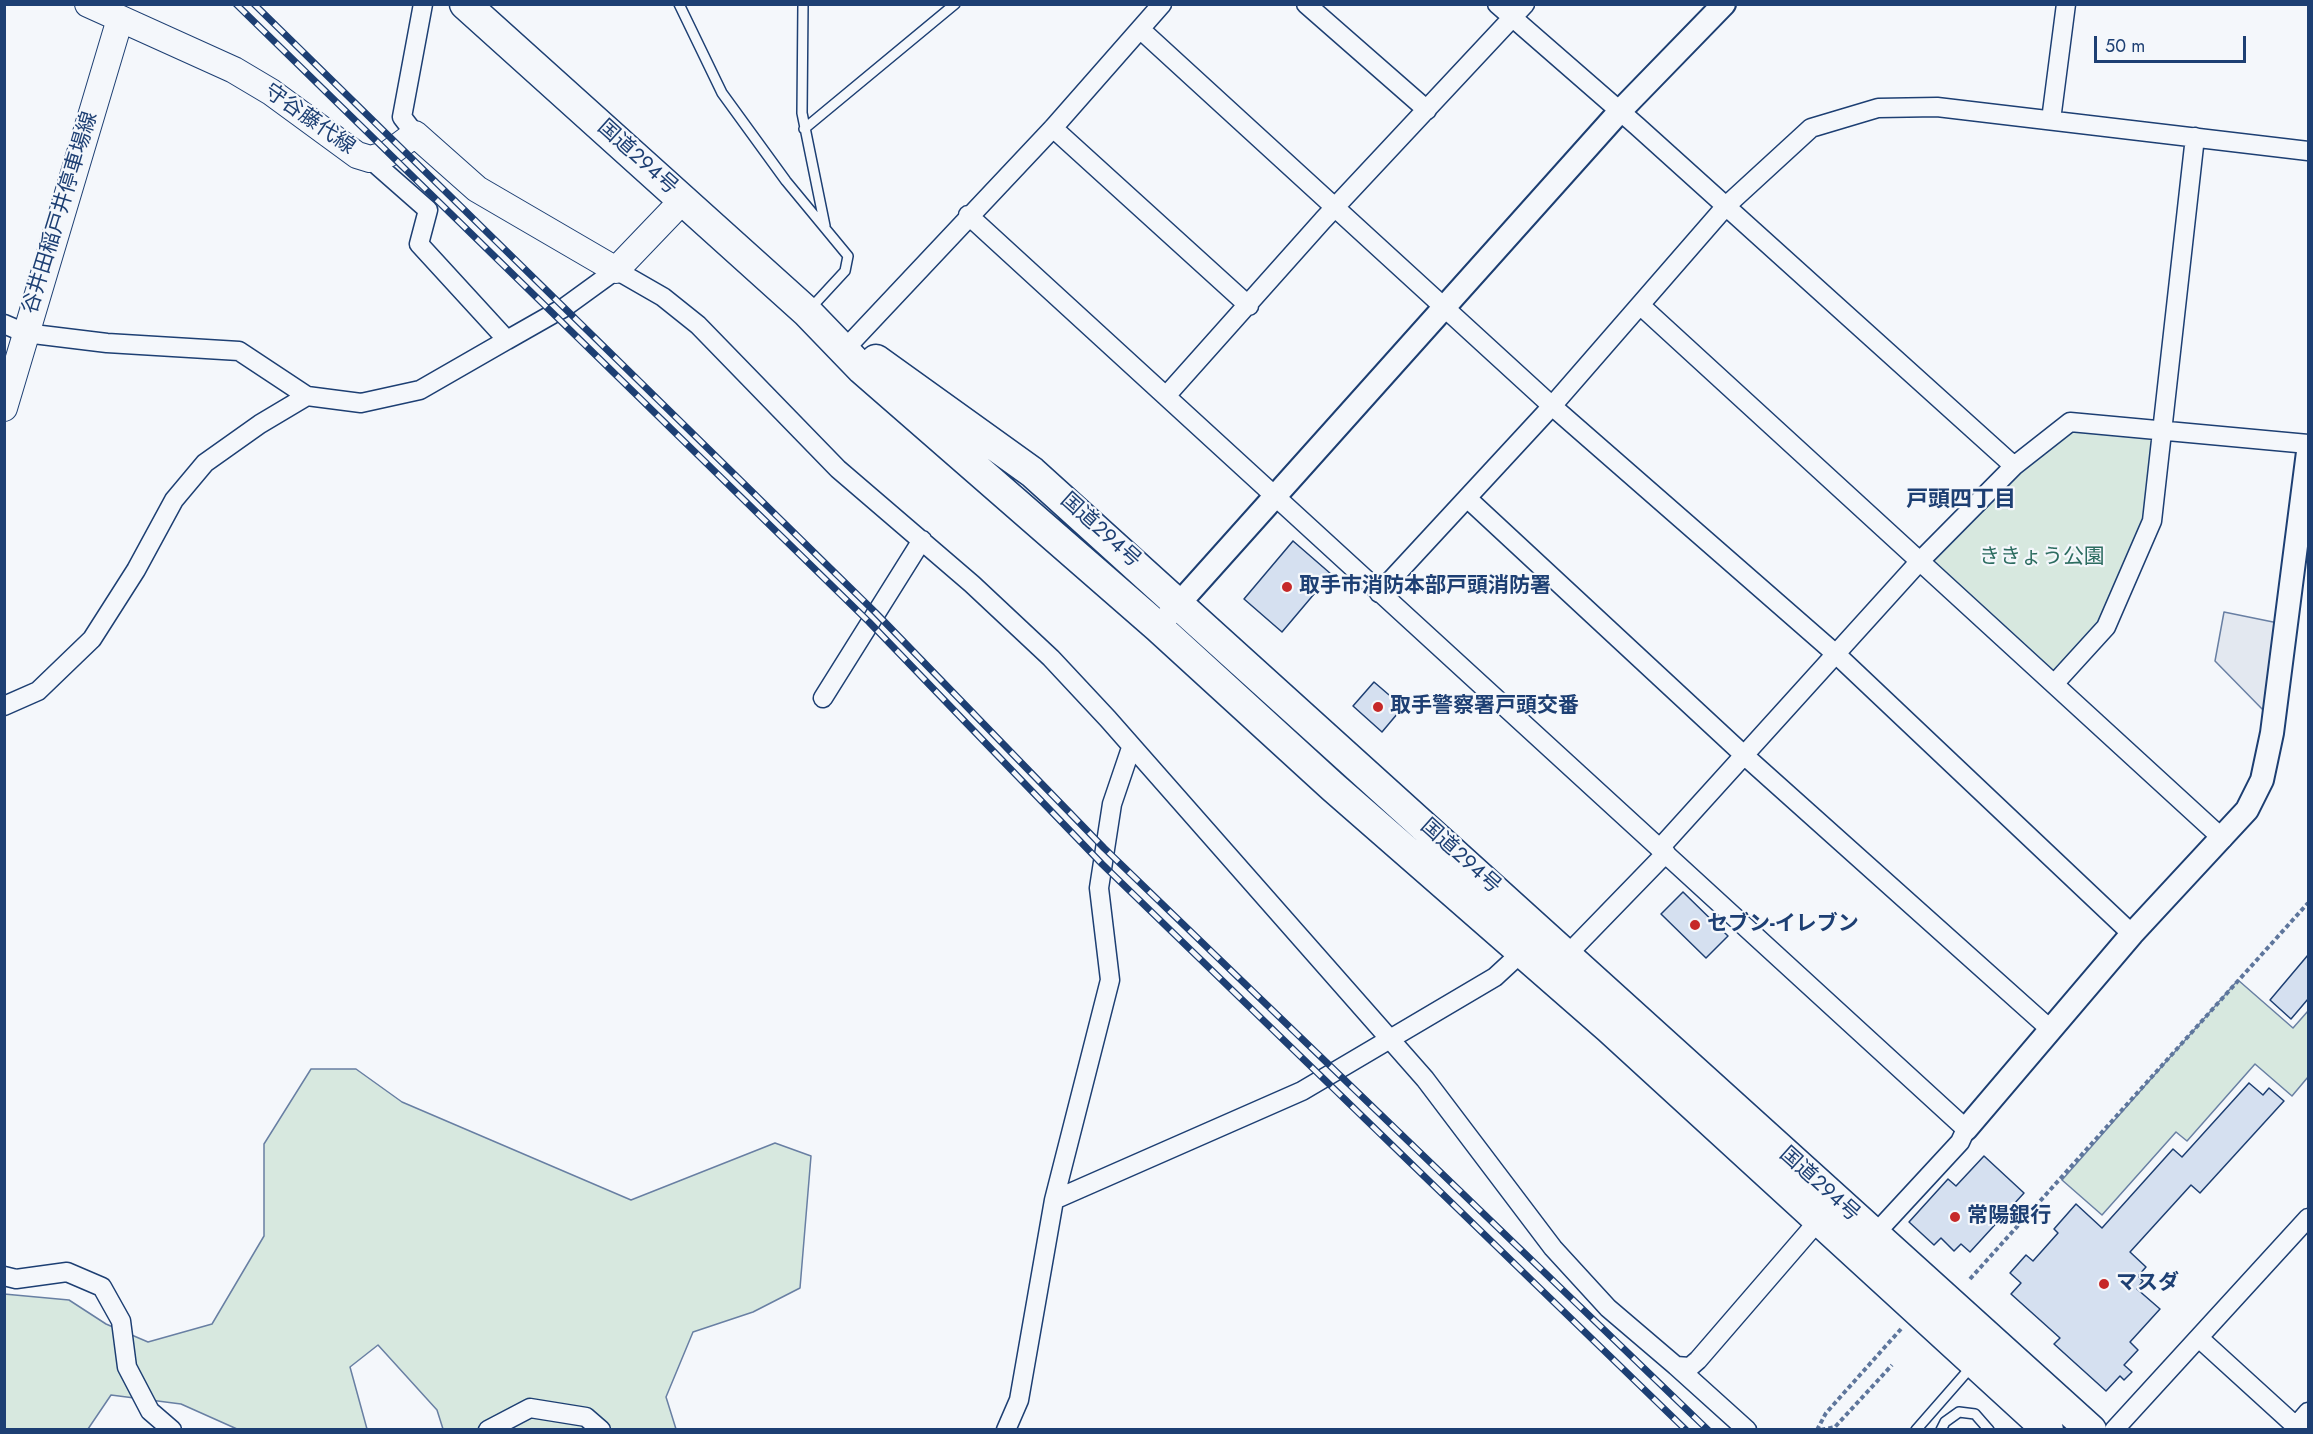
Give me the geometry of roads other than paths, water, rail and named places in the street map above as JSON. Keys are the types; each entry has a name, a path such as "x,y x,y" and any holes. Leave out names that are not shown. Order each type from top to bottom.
{"highway":[{"name":"国道294号","path":"465,4 807,312 848,346 1333,787 1522,952 1828,1210 1875,1235 1984,1352 2048,1430"},
{"name":"国道294号","path":"848,346 1032,472 1181,603 1567,955 1828,1210 1984,1352 2091,1430"}],"main road":[{"name":"守谷藤代線","path":"103,10 234,70 271,92 357,155 370,159 388,154 415,134"},
{"name":"谷井田稲戸井停車場線","path":"4,408 15,328 103,10"},
{"path":"415,134 477,189 616,270 684,199"}],"street":[{"path":"415,134 402,117 423,4"},
{"path":"848,346 1053,128 1162,4"},
{"path":"1306,4 1427,110"},
{"path":"1497,4 1620,111 2014,466"},
{"path":"1166,396 1335,208 1525,4"},
{"path":"1158,627 1620,111 1724,4"},
{"path":"2051,120 2066,4"},
{"path":"1140,29 1552,405 1837,655 2132,934"},
{"path":"1379,593 1552,405 1726,206 1811,128 1878,108 1937,107 2308,151"},
{"path":"1053,128 1249,306"},
{"path":"2055,683 2106,627 2152,521 2195,137"},
{"path":"370,159 429,210 419,244 507,340"},
{"path":"968,216 1966,1129"},
{"path":"15,328 107,343 239,351 307,396 361,403 420,390 565,307 616,270 663,297 698,325 838,469 922,540 1051,658 1425,1079 1553,1248 1608,1308 1747,1430"},
{"path":"1640,305 2223,839"},
{"path":"4,706 38,691 92,639 136,570 174,500 205,463 260,424 307,396"},
{"path":"1567,955 1663,851 1919,562 2014,466 2070,422 2308,444"},
{"path":"1875,1235 1960,1142 1966,1129 2132,934 2223,839 2247,810 2262,780 2274,722 2308,452"},
{"path":"1467,498 1745,756 2050,1029"},
{"path":"823,698 922,540"},
{"path":"1006,1430 1019,1400 1054,1200 1110,980 1099,888 1112,804 1131,748"},
{"path":"1054,1200 1302,1091 1495,977 1522,952"},
{"path":"1676,1366 1690,1367 1698,1360 1828,1210"},
{"path":"2114,1430 2308,1218"},
{"path":"4,1276 16,1279 67,1272 102,1287 122,1321 128,1367 150,1411 172,1430"},
{"path":"2199,1338 2302,1423"},
{"path":"488,1430 530,1408 586,1417 601,1430"}],"lane":[{"path":"679,4 722,93 786,181 848,255 845,271 807,312"},
{"path":"803,4 804,129 825,228"},
{"path":"804,129 955,4"},
{"path":"1916,1430 1984,1352"},
{"path":"1941,1430 1945,1422 1959,1412 1975,1414 1989,1430"}],"railway":[{"path":"236,4 869,622 1102,864 1686,1430"},
{"path":"254,4 876,613 1104,848 1708,1430"}],"place":[{"name":"取手市消防本部戸頭消防署","path":"1287,587"},
{"name":"取手警察署戸頭交番","path":"1378,707"},
{"name":"セブン-イレブン","path":"1695,925"},
{"name":"常陽銀行","path":"1955,1217"},
{"name":"マスダ","path":"2104,1284"}],"district":[{"name":"戸頭四丁目","path":"1961,501"}],"park label":[{"name":"ききょう公園","path":"2042,558"}]}
